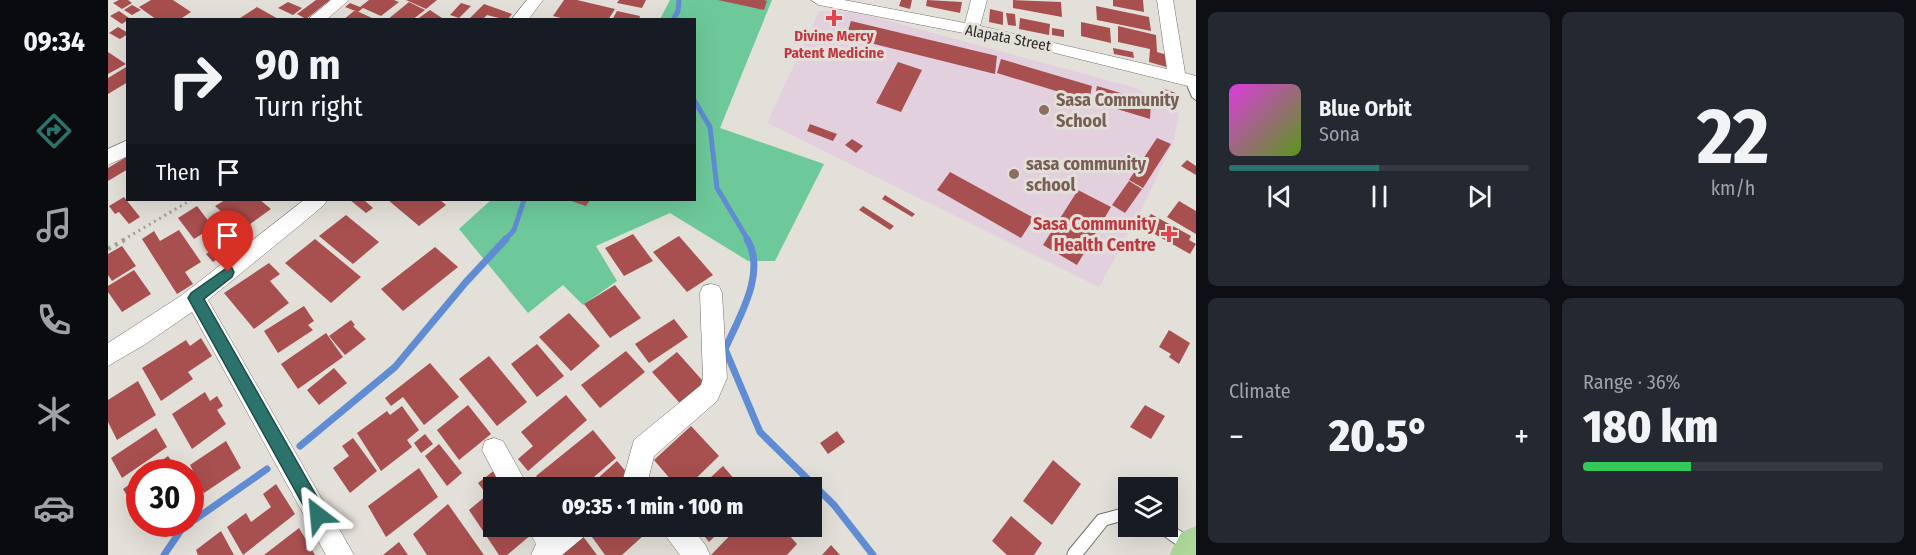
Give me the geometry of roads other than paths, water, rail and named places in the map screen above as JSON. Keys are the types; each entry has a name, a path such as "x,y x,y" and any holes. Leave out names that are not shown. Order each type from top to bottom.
{"highway":[{"path":"1191,555 1196,548"}],"street":[{"path":"318,18 341,0"},
{"path":"521,18 535,0"},
{"name":"Alapata Street","path":"819,0 1015,38 1187,79"},
{"path":"971,30 979,0"},
{"path":"1165,0 1187,79"},
{"path":"108,158 126,148"},
{"path":"108,356 195,298 316,201"},
{"path":"637,477 643,448 709,393 715,378 711,293"},
{"path":"195,298 340,555"},
{"path":"494,450 510,477"},
{"path":"683,537 697,555"}],"lane":[{"path":"1187,79 1196,97"},
{"path":"1074,555 1103,520 1118,516"},
{"path":"1178,536 1196,548"}],"waterway":[{"path":"674,18 678,11 679,0"},
{"path":"696,103 710,127 717,188 748,240"},
{"path":"505,240 514,230 524,201"},
{"path":"300,446 395,367 466,282 506,239"},
{"path":"747,239 752,252 753,280 749,295 725,349 760,432 834,505 873,555"},
{"path":"204,513 267,469"},
{"path":"164,555 176,537"}],"place":[{"name":"Divine Mercy Patent Medicine","path":"834,18"},
{"name":"Sasa Community School","path":"1044,110"},
{"name":"sasa community school","path":"1014,174"},
{"name":"Sasa Community Health Centre","path":"1169,234"}]}
